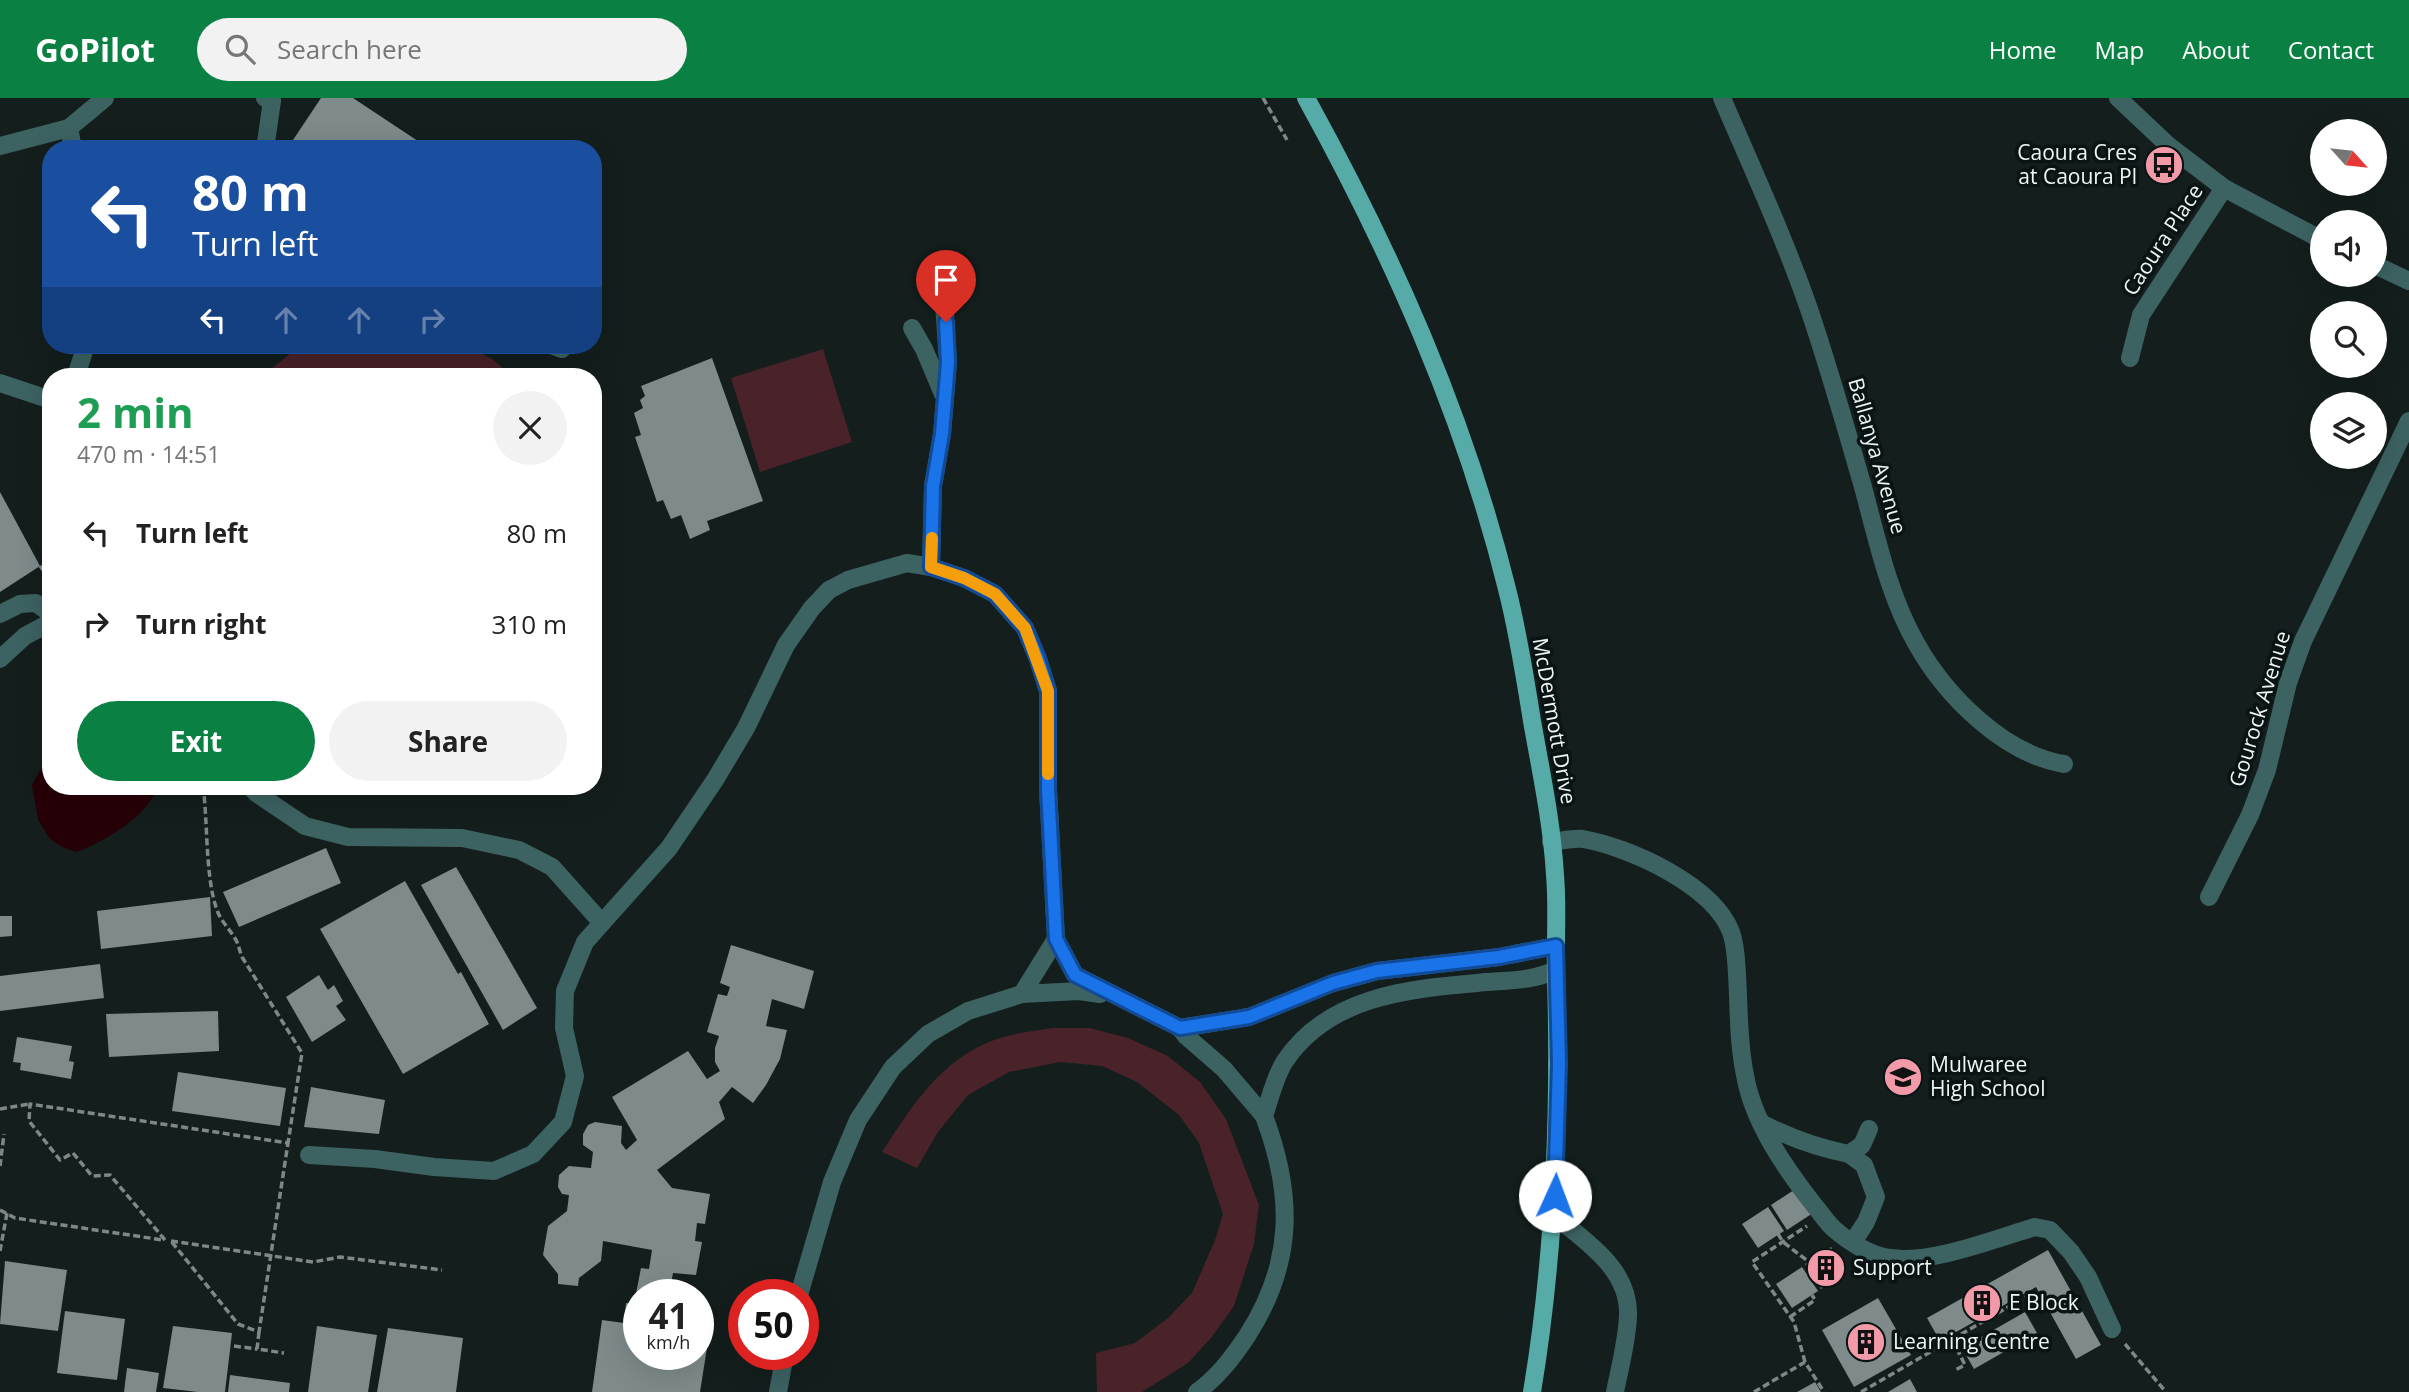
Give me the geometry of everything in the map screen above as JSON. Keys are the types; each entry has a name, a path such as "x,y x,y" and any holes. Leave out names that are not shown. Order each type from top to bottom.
{"main road":[{"name":"McDermott Drive","path":"1306,98 1355,187 1400,282 1439,374 1476,480 1508,590 1543,780 1555,874 1559,1064 1549,1278 1532,1392"}],"street":[{"path":"0,146 69,128 105,98"},
{"name":"Ballanya Avenue","path":"1722,98 1808,307 1841,407 1892,589 1916,643 1951,693 1988,728 2025,752 2045,761 2064,764"},
{"path":"2118,98 2169,146 2224,188 2310,234"},
{"path":"266,140 271,99"},
{"path":"69,128 71,140"},
{"name":"Caoura Place","path":"2130,358 2141,315 2224,188"},
{"path":"2387,271 2409,281"},
{"path":"931,567 933,486 942,434 948,362 944,303 941,296"},
{"path":"912,328 924,349 945,400"},
{"path":"0,383 42,397"},
{"name":"Gourock Avenue","path":"2209,897 2250,815 2267,770 2288,683 2303,641 2409,421"},
{"path":"309,1155 494,1171 533,1154 563,1122 575,1076 564,1028 565,991 585,942 669,848 715,780 746,728 786,645 800,623 829,590 861,575 907,563 931,567 964,578 995,594 1025,628 1038,659 1048,691 1048,789 1056,939 1075,975 1180,1028 1224,1069 1264,1116 1276,1147 1286,1200 1286,1233 1281,1262 1261,1315 1227,1365 1198,1392"},
{"path":"0,614 20,604 36,603 42,607"},
{"path":"0,659 25,636 42,627"},
{"path":"259,795 305,826 348,837 462,838 519,850 552,867 602,923"},
{"path":"1551,842 1581,839 1637,854 1666,869 1719,912 1730,930 1736,952 1745,1076 1761,1123 1801,1189 1834,1229 1867,1251 1891,1258 1932,1257 2035,1227 2050,1230 2071,1252 2088,1277 2112,1329"},
{"path":"1022,994 1056,939"},
{"path":"1180,1028 1249,1017 1333,983 1377,971 1499,957 1556,946"},
{"path":"1264,1116 1284,1062 1318,1025 1347,1009 1385,996 1435,987 1522,980 1541,977 1556,970"},
{"path":"804,1279 832,1182 858,1120 893,1068 928,1034 968,1011 1022,994 1079,991 1114,996"},
{"path":"1761,1123 1790,1138 1822,1149 1849,1154 1864,1165 1876,1197 1866,1222 1853,1242"},
{"path":"1849,1154 1862,1145 1870,1129"},
{"path":"1554,1215 1602,1255 1617,1274 1627,1296 1628,1317 1615,1392"},
{"path":"778,1392 782,1370"}],"path":[{"path":"1263,98 1287,141"},
{"path":"204,795 216,909 236,940 242,957 302,1053 257,1349"},
{"path":"0,1109 30,1104 288,1143"},
{"path":"30,1104 29,1121 60,1160 73,1153 92,1176 110,1175 165,1240"},
{"path":"0,1166 4,1134"},
{"path":"0,1210 15,1218 313,1262 340,1257 442,1270"},
{"path":"0,1251 7,1213"},
{"path":"1813,1222 1752,1262 1794,1322 1805,1362 1824,1392"},
{"path":"1778,1234 1783,1242 1809,1262"},
{"path":"171,1241 238,1325 259,1332"},
{"path":"1861,1392 2034,1292"},
{"path":"1790,1317 1815,1300 1812,1295"},
{"path":"2112,1329 2166,1392"},
{"path":"1952,1339 1965,1365 1955,1370"},
{"path":"234,1346 284,1353"},
{"path":"1754,1392 1805,1362"}],"shaded area":[{"path":"823,349 852,442 760,472 731,378"},
{"path":"290,354 482,354 503,368 272,368"},
{"path":"42,768 42,795 154,795 145,808 124,826 77,852 50,839 38,820 32,785"},
{"path":"1052,1028 1090,1028 1128,1038 1168,1056 1200,1082 1226,1119 1259,1205 1254,1244 1234,1306 1211,1338 1188,1363 1142,1392 1097,1392 1096,1353 1135,1343 1168,1318 1192,1293 1223,1214 1199,1143 1179,1115 1137,1082 1102,1066 1060,1062 1009,1072 968,1095 938,1132 917,1168 882,1152 923,1093 962,1056 1014,1034"}],"building":[{"path":"321,98 353,98 416,140 293,140"},
{"path":"712,358 763,501 707,521 710,530 690,539 681,515 671,519 663,500 657,502 635,437 641,435 634,413 643,408 640,400 645,396 641,386"},
{"path":"0,492 40,566 0,592"},
{"path":"326,848 341,883 239,927 223,892"},
{"path":"456,867 537,1008 503,1030 421,885"},
{"path":"405,881 458,974 461,972 489,1024 403,1074 320,929"},
{"path":"210,897 212,936 101,949 97,911"},
{"path":"0,916 12,916 12,936 0,937"},
{"path":"731,945 814,971 804,1009 772,999 766,1026 787,1030 780,1059 753,1103 732,1087 719,1102 725,1119 657,1170 672,1188 710,1194 705,1224 697,1223 695,1241 702,1242 696,1275 673,1273 672,1279 639,1279 641,1268 649,1269 652,1250 603,1241 601,1261 579,1278 578,1286 558,1284 558,1274 543,1255 548,1226 567,1211 569,1195 562,1194 558,1187 559,1175 569,1166 591,1168 593,1152 583,1145 583,1134 588,1125 595,1122 622,1126 621,1143 626,1150 637,1140 612,1097 688,1051 707,1079 720,1071 715,1062 715,1048 719,1036 707,1032 718,994 727,996 730,987 720,983"},
{"path":"100,964 104,998 0,1011 0,976"},
{"path":"319,975 328,990 334,985 343,1001 336,1006 346,1020 312,1042 286,997"},
{"path":"218,1011 219,1051 109,1057 106,1014"},
{"path":"17,1037 72,1046 69,1061 74,1062 71,1079 20,1070 21,1063 13,1062"},
{"path":"178,1072 286,1088 280,1126 172,1111"},
{"path":"311,1087 385,1100 379,1134 304,1127"},
{"name":"Support","path":"1797,1188 1813,1213 1787,1230 1771,1205"},
{"path":"1768,1207 1784,1231 1758,1248 1742,1224"},
{"name":"Support","path":"1831,1247 1846,1271 1821,1289 1805,1264"},
{"name":"E Block","path":"2048,1250 2101,1345 2076,1359 2036,1287 1940,1341 1927,1318"},
{"path":"5,1261 67,1270 58,1331 0,1324"},
{"name":"Support","path":"1802,1267 1818,1291 1792,1308 1776,1284"},
{"name":"Learning Centre","path":"1878,1298 1911,1355 1854,1387 1822,1330"},
{"path":"65,1311 125,1319 117,1380 57,1373"},
{"path":"2025,1312 2037,1333 1974,1369 1962,1348"},
{"path":"602,1320 623,1323 623,1370 703,1370 700,1392 592,1392"},
{"path":"173,1326 232,1333 225,1392 163,1388"},
{"path":"317,1326 377,1335 368,1392 308,1392"},
{"path":"388,1328 463,1338 456,1392 377,1392"},
{"path":"127,1368 159,1373 156,1392 124,1392"},
{"path":"230,1375 290,1383 289,1392 228,1392"},
{"path":"1910,1379 1917,1392 1888,1392"},
{"path":"1815,1382 1821,1392 1797,1392"}],"slow traffic":[{"path":"932,538 931,567 964,578 995,594 1025,628 1048,691 1048,774"}],"place":[{"name":"Caoura Cres at Caoura Pl","path":"2164,165"},
{"name":"Mulwaree High School","path":"1903,1077"},
{"name":"Support","path":"1826,1268"},
{"name":"E Block","path":"1982,1303"},
{"name":"Learning Centre","path":"1866,1342"}],"route":[{"path":"946,322 948,362 942,434 933,486 931,567 964,578 995,594 1025,628 1038,659 1048,691 1048,789 1056,939 1075,975 1180,1028 1249,1017 1333,983 1377,971 1499,957 1556,946 1559,1064 1555,1196"}]}
